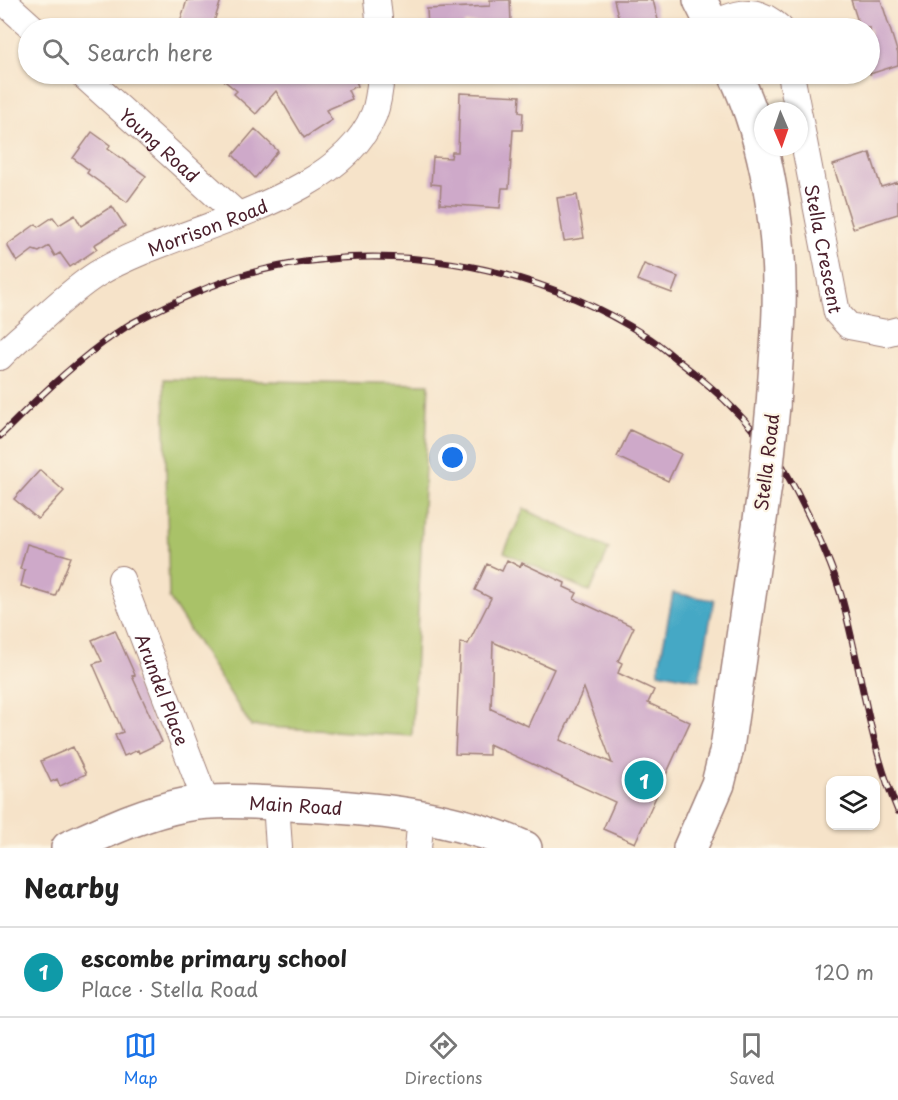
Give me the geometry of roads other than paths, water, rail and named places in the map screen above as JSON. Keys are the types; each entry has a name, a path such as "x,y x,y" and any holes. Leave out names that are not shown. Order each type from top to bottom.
{"main road":[{"name":"Stella Road","path":"690,848 718,784 727,748 765,485 773,406 779,309 771,195 760,144 740,84"},
{"name":"Main Road","path":"69,848 148,814 206,802 344,807 420,832 470,827 525,848"}],"street":[{"path":"2,0 22,18"},
{"path":"377,0 379,18"},
{"path":"708,17 751,12 769,18"},
{"name":"Young Road","path":"93,84 238,215"},
{"name":"Morrison Road","path":"1,354 68,295 97,274 143,252 238,215 318,177 342,159 362,135 374,114 380,84"},
{"path":"793,84 796,102"},
{"name":"Stella Crescent","path":"807,156 837,313 849,327 886,333 898,330"},
{"name":"Arundel Place","path":"121,579 206,802"},
{"path":"276,803 279,848"}],"water":[{"path":"673,593 714,600 699,680 658,672"}],"railway":[{"path":"0,436 63,375 123,328 190,295 247,274 298,263 349,258 401,258 453,263 504,274 553,290 601,311 659,345 725,400 781,464 815,530 836,580 848,622 879,758 898,811"}],"place":[{"name":"escombe primary school","path":"644,780"}]}
